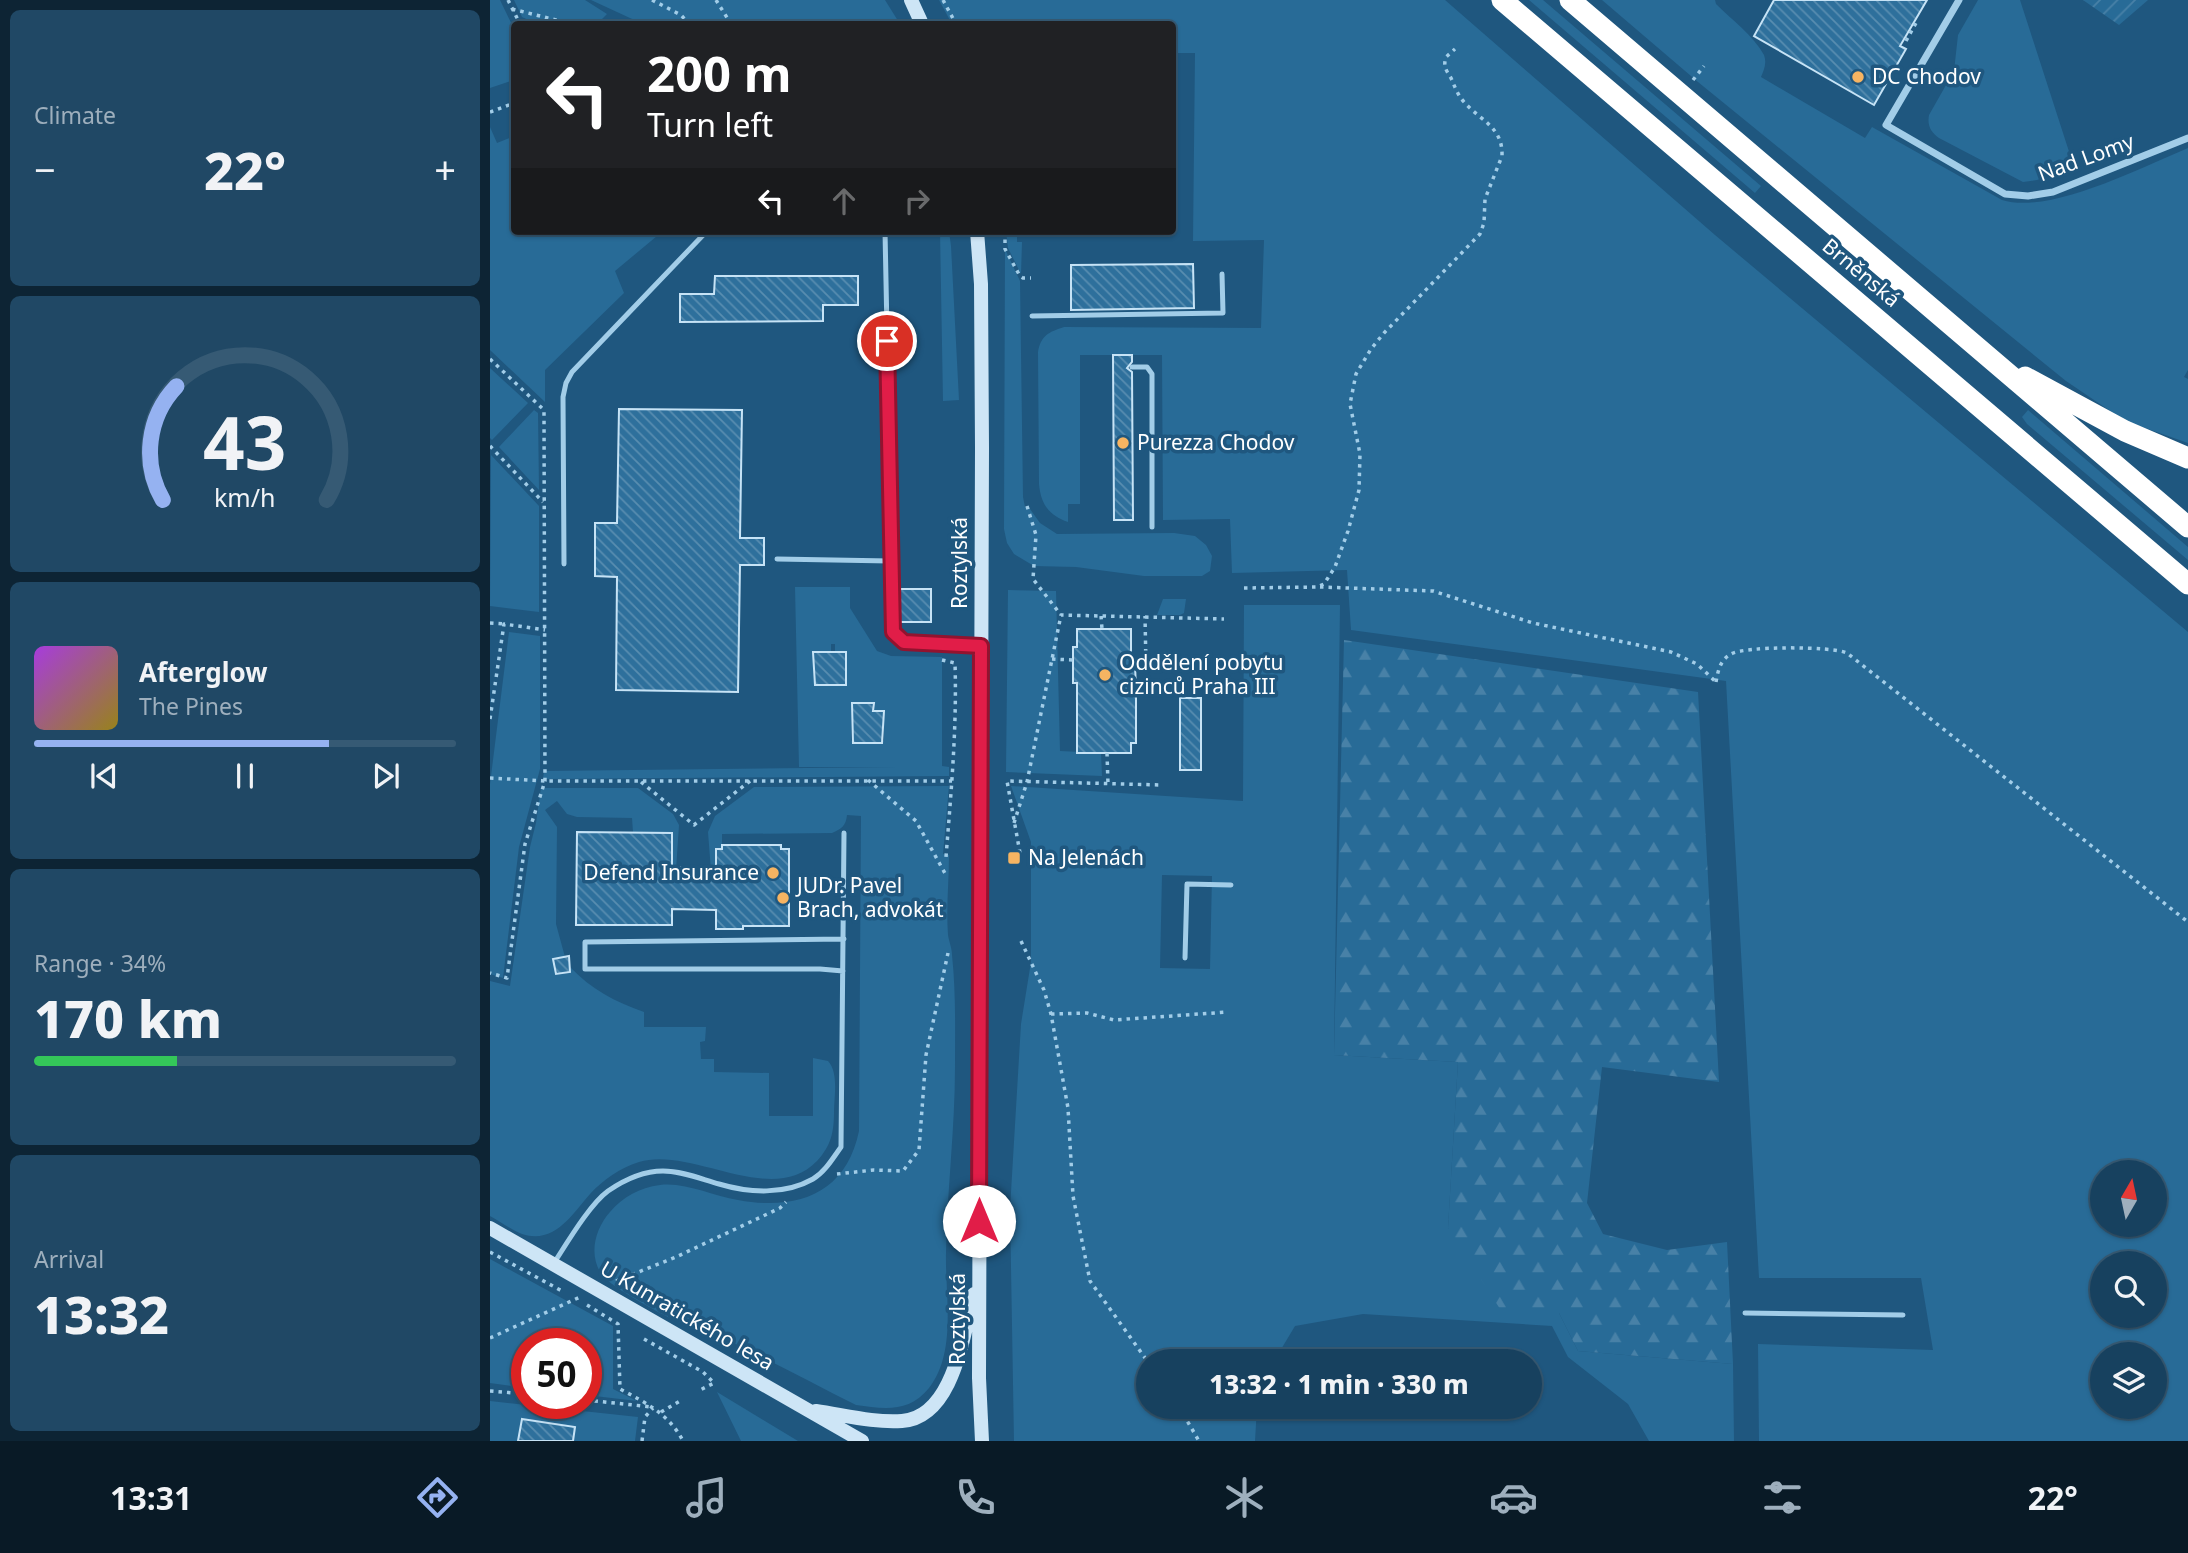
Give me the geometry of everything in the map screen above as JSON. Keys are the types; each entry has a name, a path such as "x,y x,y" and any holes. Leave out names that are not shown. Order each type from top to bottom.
{"highway":[{"name":"Brněnská","path":"1502,0 2188,584"},
{"name":"Brněnská","path":"1570,0 2188,527"},
{"path":"1987,356 2125,431 2188,458"}],"main road":[{"path":"911,4 920,21"},
{"name":"Roztylská","path":"977,235 981,297 979,1378 982,1441"},
{"name":"U Kunratického lesa","path":"490,1228 862,1441"},
{"path":"809,1410 903,1421 929,1410 947,1387 979,1276"}],"street":[{"name":"Nad Lomy","path":"1959,0 1886,125 2004,194 2028,196 2053,192 2188,138"}],"lane":[{"path":"564,564 563,397 566,383 572,372 703,235"},
{"path":"885,235 893,632 904,642 981,646"},
{"path":"1032,316 1223,313 1222,274"},
{"path":"1132,367 1147,367 1152,374 1152,527"},
{"path":"777,559 890,561"},
{"path":"554,1263 606,1192 633,1177 647,1172 664,1171 688,1174 744,1190 772,1191 793,1187 814,1178 841,1147 844,833"},
{"path":"1185,958 1187,884 1231,885"},
{"path":"843,971 585,970 585,942 844,939"},
{"path":"1745,1313 1903,1315"}],"path":[{"path":"508,0 518,21"},
{"path":"652,0 681,15 686,21"},
{"path":"716,0 729,21"},
{"path":"943,0 954,21"},
{"path":"512,9 560,21"},
{"path":"1906,41 1917,21"},
{"path":"1317,587 1324,584 1335,567 1359,490 1360,454 1350,404 1356,374 1384,334 1480,234 1484,223 1485,199 1502,156 1498,135 1487,121 1462,101 1446,71 1446,57 1455,49"},
{"path":"1693,80 1704,66"},
{"path":"490,112 511,104"},
{"path":"1004,235 1005,249 1020,276 1031,278"},
{"path":"490,359 544,410 545,503 545,781 524,844 508,978 490,973"},
{"path":"490,446 545,503"},
{"path":"1014,823 1027,782 1061,615 1033,579 1036,535 1027,506"},
{"path":"1244,588 1317,587 1433,591 1533,623 1671,652 1697,664 1716,682 1723,661 1740,650 1842,650 2188,922"},
{"path":"1061,615 1224,619"},
{"path":"1101,616 1102,629"},
{"path":"1135,667 1146,667 1145,616"},
{"path":"490,623 545,630"},
{"path":"490,719 504,624"},
{"path":"1052,659 1073,660"},
{"path":"942,660 955,663 952,811 946,857"},
{"path":"1107,753 1108,784"},
{"path":"490,778 545,781 952,781"},
{"path":"868,780 916,821 947,877"},
{"path":"640,781 694,825 750,781"},
{"path":"1020,853 1007,781 1162,785"},
{"path":"1021,941 1044,990 1051,1014 1068,1108 1073,1196 1090,1281 1140,1349"},
{"path":"1051,1014 1087,1013 1114,1020 1228,1012"},
{"path":"490,1252 578,1299 618,1324 620,1389 661,1412 677,1429 683,1441"},
{"path":"490,1338 598,1289"},
{"path":"644,1339 703,1372 714,1383 698,1391"},
{"path":"490,1391 511,1393"},
{"path":"602,1401 654,1407"},
{"path":"661,1412 680,1401"},
{"path":"642,1441 645,1417 654,1407"},
{"path":"1186,1419 1199,1441"}],"green space":[{"path":"490,0 500,0 511,23 511,81 490,88"},
{"path":"514,0 585,0 607,14 600,21 531,21 522,17"},
{"path":"591,0 885,0 898,21 636,21"},
{"path":"939,0 1445,0 1715,235 2188,632 2188,1441 1759,1441 1758,1344 1933,1350 1921,1278 1759,1278 1726,681 1351,630 1347,570 1232,573 1230,519 1163,520 1162,355 1080,355 1080,504 1068,504 1068,522 1051,512 1044,503 1039,484 1038,352 1044,338 1064,327 1261,328 1264,240 1193,241 1195,53 1176,53 1176,21 950,21"},
{"path":"1529,0 1543,0 1761,186 1755,193"},
{"path":"1602,0 1715,0 1764,55 1765,64 1761,77 1865,138 1872,127 2002,200 2022,203 2070,195 2122,177 2188,148 2188,370 2184,377 2188,379 2188,443 2125,421 2066,381 1698,82"},
{"path":"1978,0 2020,0 2074,167 2023,182 1939,138 1930,128 1929,115 1954,71 1958,35"},
{"path":"2083,0 2148,0 2119,25"},
{"path":"490,127 497,143 511,137 511,235 658,235 615,271 624,293 545,370 545,402 490,350"},
{"path":"940,235 950,235 959,400 943,401"},
{"path":"1006,235 1017,235 1017,242 1022,242 1021,274 1008,248"},
{"path":"1005,249 1020,281 1025,507 1030,509 1040,523 1057,534 1174,533 1195,536 1206,545 1212,556 1210,571 1202,576 1144,576 1076,567 1034,566 1014,554 1007,543 1004,529"},
{"path":"490,368 528,403 492,440 490,438"},
{"path":"534,410 538,413 539,490 499,447"},
{"path":"2028,410 2188,547 2188,560 2027,424 2022,417"},
{"path":"491,455 539,506 539,612 490,606"},
{"path":"795,587 850,587 850,608 877,651 891,656 942,657 942,766 949,767 949,776 543,779 544,771 895,767 799,767","holes":["831,644 835,644 835,652 814,682 813,652 831,652","869,703 873,703 873,711 884,711 884,740 882,743 854,743 851,740 852,711 869,711"]},
{"path":"1008,590 1056,591 1060,751 1101,753 1102,776 1006,772"},
{"path":"1163,599 1186,599 1184,613 1157,615"},
{"path":"1244,605 1340,605 1334,1055 1458,1062 1448,1228 1559,1313 1578,1351 1733,1364 1734,1441 1649,1441 1628,1404 1568,1357 1552,1326 1363,1314 1295,1326 1281,1349 1136,1349 1136,1419 1256,1419 1255,1441 1014,1441 1010,1209 1021,1024 1031,962 1031,842 1011,786 1243,801","holes":["1162,875 1212,876 1210,969 1160,968"]},
{"path":"509,632 540,636 540,769 519,847 503,978 490,974 490,784"},
{"path":"1344,640 1698,692 1719,1082 1602,1067 1587,1203 1603,1234 1667,1250 1727,1242 1733,1364 1578,1351 1559,1313 1502,1312 1448,1228 1458,1062 1334,1055"},
{"path":"949,786 943,854 949,855 947,925 954,983 955,1067 947,1230 946,1341 938,1374 921,1396 904,1405 876,1408 856,1405 723,1338 683,1324 653,1309 602,1275 595,1259 595,1242 600,1226 615,1206 626,1197 652,1186 680,1186 760,1203 799,1200 816,1193 831,1183 843,1170 859,1131 861,816 847,815 842,827 832,833 722,834 722,849 716,849 716,871 711,871 708,832 715,816 754,787"},
{"path":"541,788 638,788 673,814 679,825 676,870 672,870 672,833 633,832 632,818 577,817 567,814 557,801 545,810 557,827 556,924 565,957 553,959 556,974 570,972 570,967 604,994 644,1012 644,1027 706,1027 705,1041 700,1042 701,1059 714,1059 714,1072 769,1073 769,1116 813,1116 813,1058 828,1061 835,1078 831,1138 817,1161 799,1174 778,1179 755,1178 660,1159 639,1162 606,1179 570,1218 554,1231 544,1235 522,1234 490,1216 490,981 510,986"},
{"path":"490,1259 613,1326 613,1389 637,1401 602,1397 602,1328 511,1328 511,1386 490,1383"},
{"path":"717,1392 798,1441 741,1441"},
{"path":"490,1401 511,1403 511,1419 602,1419 602,1413 638,1417 635,1441 490,1441"}],"building":[{"name":"DC Chodov","path":"1774,0 1927,0 1900,46 1906,49 1874,105 1754,36"},
{"path":"1193,264 1194,308 1071,310 1071,265"},
{"path":"715,276 858,276 858,305 823,305 823,321 680,322 680,294 714,294"},
{"name":"Purezza Chodov","path":"1113,355 1132,355 1132,362 1127,368 1132,372 1133,520 1114,520"},
{"path":"619,409 742,410 740,538 764,538 764,565 740,565 738,692 616,690 617,577 595,576 595,523 617,523"},
{"path":"900,589 931,589 931,622 900,622"},
{"path":"1077,629 1131,629 1131,665 1135,665 1136,743 1131,743 1131,753 1077,753 1077,683 1073,683 1073,647 1077,647"},
{"path":"813,652 846,652 846,685 815,685"},
{"path":"1180,698 1201,698 1201,770 1180,770"},
{"path":"852,703 874,703 873,711 884,711 882,743 853,743"},
{"path":"577,832 672,833 672,867 716,868 716,849 722,849 722,845 781,845 781,849 789,849 789,926 716,929 716,910 672,909 672,925 576,925"},
{"path":"569,956 570,972 556,974 553,959"},
{"path":"522,1419 575,1427 573,1441 518,1441"}],"place":[{"name":"DC Chodov","path":"1858,77"},
{"name":"Purezza Chodov","path":"1123,443"},
{"name":"Oddělení pobytu cizinců Praha III","path":"1105,675"},
{"name":"Na Jelenách","path":"1014,858"},
{"name":"Defend Insurance","path":"773,873"},
{"name":"JUDr. Pavel Brach, advokát","path":"783,898"}],"route":[{"path":"887,341 893,632 904,642 981,646 979,1221"}]}
